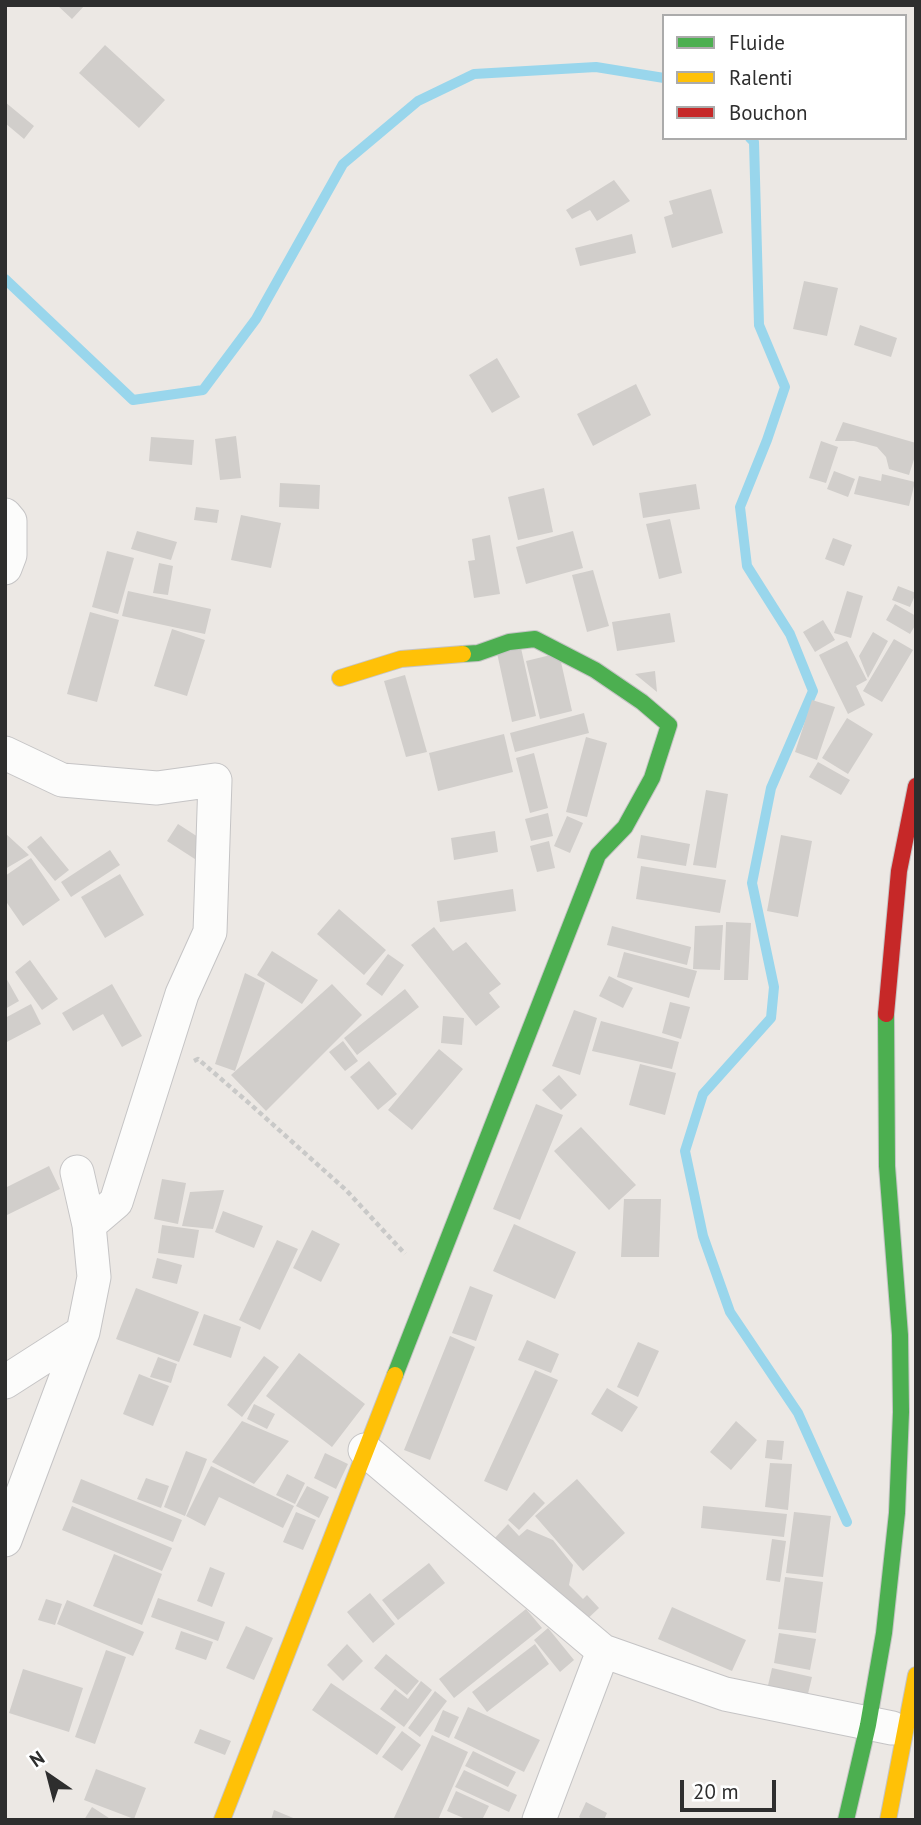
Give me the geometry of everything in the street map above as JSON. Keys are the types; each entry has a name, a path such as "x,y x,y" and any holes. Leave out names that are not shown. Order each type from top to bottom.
{"street":[{"path":"5,515 10,521 10,555 5,568"},
{"path":"222,1820 598,855 625,827 652,778 669,725 642,702 595,670 535,639 509,642 478,653 401,659 340,678"},
{"path":"5,753 62,780 158,788 215,780 210,932 182,994 116,1202 89,1226"},
{"path":"846,1820 868,1725 884,1633 897,1513 901,1412 900,1335 887,1166 886,1018 899,871 916,786"},
{"path":"5,1541 83,1332 94,1278 89,1226 77,1172"},
{"path":"5,1382 83,1332"},
{"path":"365,1450 603,1651 725,1694 868,1725 911,1730"},
{"path":"539,1820 603,1651"},
{"path":"888,1820 911,1730 916,1675"}],"path":[{"path":"157,1074 198,1059 345,1190 409,1258 430,1285"}],"building":[{"path":"57,5 85,5 72,19"},
{"path":"105,45 165,100 139,128 79,73"},
{"path":"5,102 34,126 24,139 5,123"},
{"path":"614,180 630,201 597,221 590,210 572,219 566,210"},
{"path":"711,189 723,233 672,248 664,217 673,214 669,201"},
{"path":"632,234 636,253 580,266 575,248"},
{"path":"804,281 838,288 827,336 793,329"},
{"path":"860,325 897,338 891,357 854,345"},
{"path":"497,358 520,397 492,413 469,375"},
{"path":"636,384 651,415 593,446 577,414"},
{"path":"843,422 916,443 916,453 909,475 889,469 886,457 877,447 854,441 835,441"},
{"path":"236,436 241,478 220,480 215,439"},
{"path":"151,437 194,440 192,465 149,461"},
{"path":"821,441 838,447 826,483 809,478"},
{"path":"834,471 855,479 848,497 827,489"},
{"path":"882,474 915,482 909,506 854,494 859,476 881,481"},
{"path":"280,483 320,485 319,509 279,507"},
{"path":"696,484 700,509 643,518 639,493"},
{"path":"544,488 553,532 518,540 508,497"},
{"path":"196,507 219,510 217,523 194,520"},
{"path":"241,515 281,523 271,568 231,560"},
{"path":"670,519 682,573 659,579 646,524"},
{"path":"137,531 177,542 171,560 131,549"},
{"path":"573,531 583,568 526,584 516,547"},
{"path":"490,535 500,594 474,598 468,561 475,560 472,539"},
{"path":"833,538 852,545 844,566 825,559"},
{"path":"107,551 134,558 118,614 92,607"},
{"path":"159,563 173,566 168,595 153,593"},
{"path":"593,570 609,626 587,632 572,575"},
{"path":"898,586 916,593 910,607 892,600"},
{"path":"128,591 211,609 205,634 122,616"},
{"path":"847,591 863,596 851,638 834,633"},
{"path":"895,604 916,616 916,624 910,634 886,620"},
{"path":"90,612 119,620 97,702 67,694"},
{"path":"670,613 675,642 617,651 612,622"},
{"path":"823,620 835,640 815,652 803,632"},
{"path":"172,629 205,640 187,696 154,686"},
{"path":"873,632 888,641 868,678 859,656"},
{"path":"894,639 913,650 882,702 863,691"},
{"path":"847,641 867,680 856,686 865,705 848,714 819,655"},
{"path":"521,648 536,716 512,722 497,653"},
{"path":"559,653 572,711 540,719 526,661"},
{"path":"655,671 657,692 635,674"},
{"path":"405,675 427,752 406,757 384,681"},
{"path":"812,700 835,707 817,760 795,752"},
{"path":"584,713 589,733 515,752 510,733"},
{"path":"847,718 873,734 848,774 822,758"},
{"path":"504,734 513,772 438,791 429,753"},
{"path":"586,737 607,743 587,817 566,812"},
{"path":"534,753 548,808 530,813 516,758"},
{"path":"818,762 850,780 841,795 809,777"},
{"path":"706,790 728,794 716,868 693,865"},
{"path":"548,813 553,836 531,841 525,819"},
{"path":"567,816 583,823 570,853 554,846"},
{"path":"178,824 212,846 201,863 167,841"},
{"path":"495,831 498,852 454,860 451,838"},
{"path":"5,833 29,855 5,869"},
{"path":"641,835 690,844 686,866 637,858"},
{"path":"781,835 812,841 798,917 767,911"},
{"path":"41,836 69,870 55,881 27,847"},
{"path":"549,841 555,868 537,872 530,846"},
{"path":"110,850 120,865 71,897 61,882"},
{"path":"31,858 60,900 23,926 5,900 5,876"},
{"path":"641,866 726,880 720,913 636,899"},
{"path":"120,874 144,915 105,938 81,897"},
{"path":"513,889 516,911 440,922 437,901"},
{"path":"339,909 386,950 364,975 317,934"},
{"path":"726,922 751,923 748,980 724,980"},
{"path":"723,925 720,970 693,969 695,926"},
{"path":"612,926 691,947 687,965 607,945"},
{"path":"434,927 453,951 466,942 501,984 489,993 500,1007 476,1026 411,945"},
{"path":"272,951 318,980 302,1004 257,975"},
{"path":"624,952 697,971 689,998 617,977"},
{"path":"388,954 404,965 382,996 366,984"},
{"path":"30,960 58,999 42,1010 15,972"},
{"path":"245,973 265,983 235,1071 215,1064"},
{"path":"5,976 19,1001 5,1009"},
{"path":"609,976 633,988 623,1008 599,996"},
{"path":"112,984 142,1036 122,1047 103,1014 73,1031 62,1013"},
{"path":"332,984 362,1015 266,1111 231,1075"},
{"path":"405,989 419,1007 357,1055 344,1038"},
{"path":"670,1002 690,1007 681,1039 662,1033"},
{"path":"31,1004 41,1024 5,1043 5,1018"},
{"path":"574,1010 597,1018 580,1075 552,1066"},
{"path":"443,1016 464,1018 462,1045 441,1043"},
{"path":"601,1021 679,1042 672,1069 592,1051"},
{"path":"343,1041 358,1061 345,1071 329,1052"},
{"path":"439,1049 463,1069 412,1130 388,1110"},
{"path":"369,1061 397,1094 378,1110 350,1077"},
{"path":"640,1064 676,1073 665,1115 629,1105"},
{"path":"559,1075 577,1095 561,1110 542,1090"},
{"path":"536,1104 563,1115 520,1220 493,1209"},
{"path":"581,1127 636,1185 609,1210 554,1151"},
{"path":"49,1166 60,1189 5,1216 5,1188"},
{"path":"162,1179 186,1183 178,1224 154,1219"},
{"path":"224,1190 213,1229 182,1226 190,1192"},
{"path":"624,1199 661,1199 659,1257 621,1257"},
{"path":"223,1211 263,1226 254,1248 215,1232"},
{"path":"514,1224 576,1252 555,1299 493,1271"},
{"path":"162,1225 199,1230 194,1258 158,1253"},
{"path":"312,1230 340,1244 321,1282 293,1268"},
{"path":"277,1240 298,1249 260,1330 239,1320"},
{"path":"157,1258 182,1265 177,1284 152,1278"},
{"path":"470,1286 493,1295 476,1341 452,1333"},
{"path":"136,1288 199,1312 179,1362 116,1339"},
{"path":"204,1314 241,1327 231,1358 193,1345"},
{"path":"450,1336 475,1347 430,1460 404,1450"},
{"path":"527,1340 559,1354 551,1373 518,1360"},
{"path":"638,1342 659,1351 638,1397 617,1387"},
{"path":"299,1353 365,1404 332,1447 266,1396"},
{"path":"264,1356 279,1367 242,1417 227,1405"},
{"path":"158,1357 177,1364 171,1383 150,1377"},
{"path":"535,1370 558,1380 507,1491 484,1481"},
{"path":"139,1374 169,1386 153,1426 123,1414"},
{"path":"607,1388 638,1407 622,1432 591,1414"},
{"path":"254,1404 275,1414 267,1429 247,1419"},
{"path":"242,1421 289,1441 254,1484 212,1462"},
{"path":"736,1421 757,1440 731,1470 710,1452"},
{"path":"767,1440 784,1441 782,1460 765,1458"},
{"path":"186,1451 207,1459 185,1516 164,1507"},
{"path":"325,1453 348,1464 336,1489 314,1478"},
{"path":"770,1463 792,1464 788,1510 765,1507"},
{"path":"211,1466 294,1506 283,1528 219,1497 205,1526 186,1516"},
{"path":"287,1474 305,1483 295,1504 276,1495"},
{"path":"146,1478 169,1486 161,1508 137,1499"},
{"path":"81,1479 182,1520 173,1542 72,1502"},
{"path":"577,1479 625,1533 583,1571 535,1516"},
{"path":"307,1486 329,1497 319,1518 296,1506"},
{"path":"534,1492 545,1503 519,1530 508,1520"},
{"path":"72,1506 172,1548 162,1571 62,1530"},
{"path":"703,1506 787,1514 784,1537 701,1528"},
{"path":"296,1512 316,1520 303,1550 283,1542"},
{"path":"794,1512 831,1516 823,1577 786,1573"},
{"path":"508,1524 519,1536 527,1529 553,1540 573,1565 569,1585 583,1599 587,1595 599,1608 582,1624 493,1540"},
{"path":"772,1539 786,1541 780,1582 766,1580"},
{"path":"114,1554 162,1574 142,1625 93,1606"},
{"path":"429,1563 445,1583 398,1620 382,1600"},
{"path":"210,1567 225,1573 212,1607 197,1601"},
{"path":"785,1577 823,1582 816,1633 778,1629"},
{"path":"370,1593 395,1624 373,1643 347,1612"},
{"path":"158,1598 225,1622 218,1641 151,1617"},
{"path":"46,1599 62,1604 55,1625 38,1620"},
{"path":"67,1600 144,1632 133,1656 57,1624"},
{"path":"672,1607 746,1640 732,1671 658,1639"},
{"path":"526,1609 542,1628 454,1698 439,1679"},
{"path":"246,1626 273,1638 254,1680 226,1668"},
{"path":"548,1628 574,1660 560,1672 534,1640"},
{"path":"181,1631 213,1642 206,1660 175,1649"},
{"path":"779,1633 816,1639 810,1670 774,1663"},
{"path":"347,1644 363,1661 343,1681 327,1665"},
{"path":"535,1644 549,1664 487,1712 472,1692"},
{"path":"106,1650 126,1657 95,1744 75,1737"},
{"path":"386,1654 419,1681 407,1695 374,1668"},
{"path":"772,1668 812,1677 806,1702 766,1694"},
{"path":"23,1669 83,1688 69,1732 9,1713"},
{"path":"421,1681 432,1690 404,1727 380,1709 395,1689 408,1699"},
{"path":"331,1683 396,1727 377,1755 312,1710"},
{"path":"435,1691 447,1701 420,1737 408,1728"},
{"path":"468,1707 540,1740 524,1772 454,1738"},
{"path":"443,1710 459,1717 449,1738 434,1731"},
{"path":"200,1729 231,1741 225,1755 194,1743"},
{"path":"402,1731 421,1745 402,1771 382,1757"},
{"path":"432,1735 468,1752 438,1820 393,1820"},
{"path":"473,1751 516,1772 508,1787 465,1766"},
{"path":"96,1769 146,1788 134,1819 84,1800"},
{"path":"464,1770 517,1795 509,1812 455,1787"},
{"path":"456,1791 489,1806 482,1820 468,1820 447,1811"},
{"path":"586,1802 607,1813 604,1820 583,1820 579,1817"},
{"path":"92,1807 112,1820 84,1820"},
{"path":"274,1810 298,1820 271,1820"}],"waterway":[{"path":"5,279 133,400 203,390 256,319 343,164 418,101 474,74 596,67 662,78"},
{"path":"752,140 759,325 785,387 740,507 747,566 790,634 813,691 771,788 752,883 774,987 771,1018 703,1094 685,1151 703,1236 730,1312 798,1413 847,1522"}],"traffic: fast":[{"path":"395,1375 598,855 625,827 652,778 669,725 642,702 595,670 535,639 509,642 478,653 463,654"},
{"path":"846,1820 868,1725 884,1633 897,1513 901,1412 900,1335 887,1166 886,1014"}],"traffic: slow":[{"path":"340,678 401,659 463,654"},
{"path":"222,1820 395,1375"},
{"path":"888,1820 916,1675"}],"traffic: jam":[{"path":"886,1014 899,871 916,786"}]}
